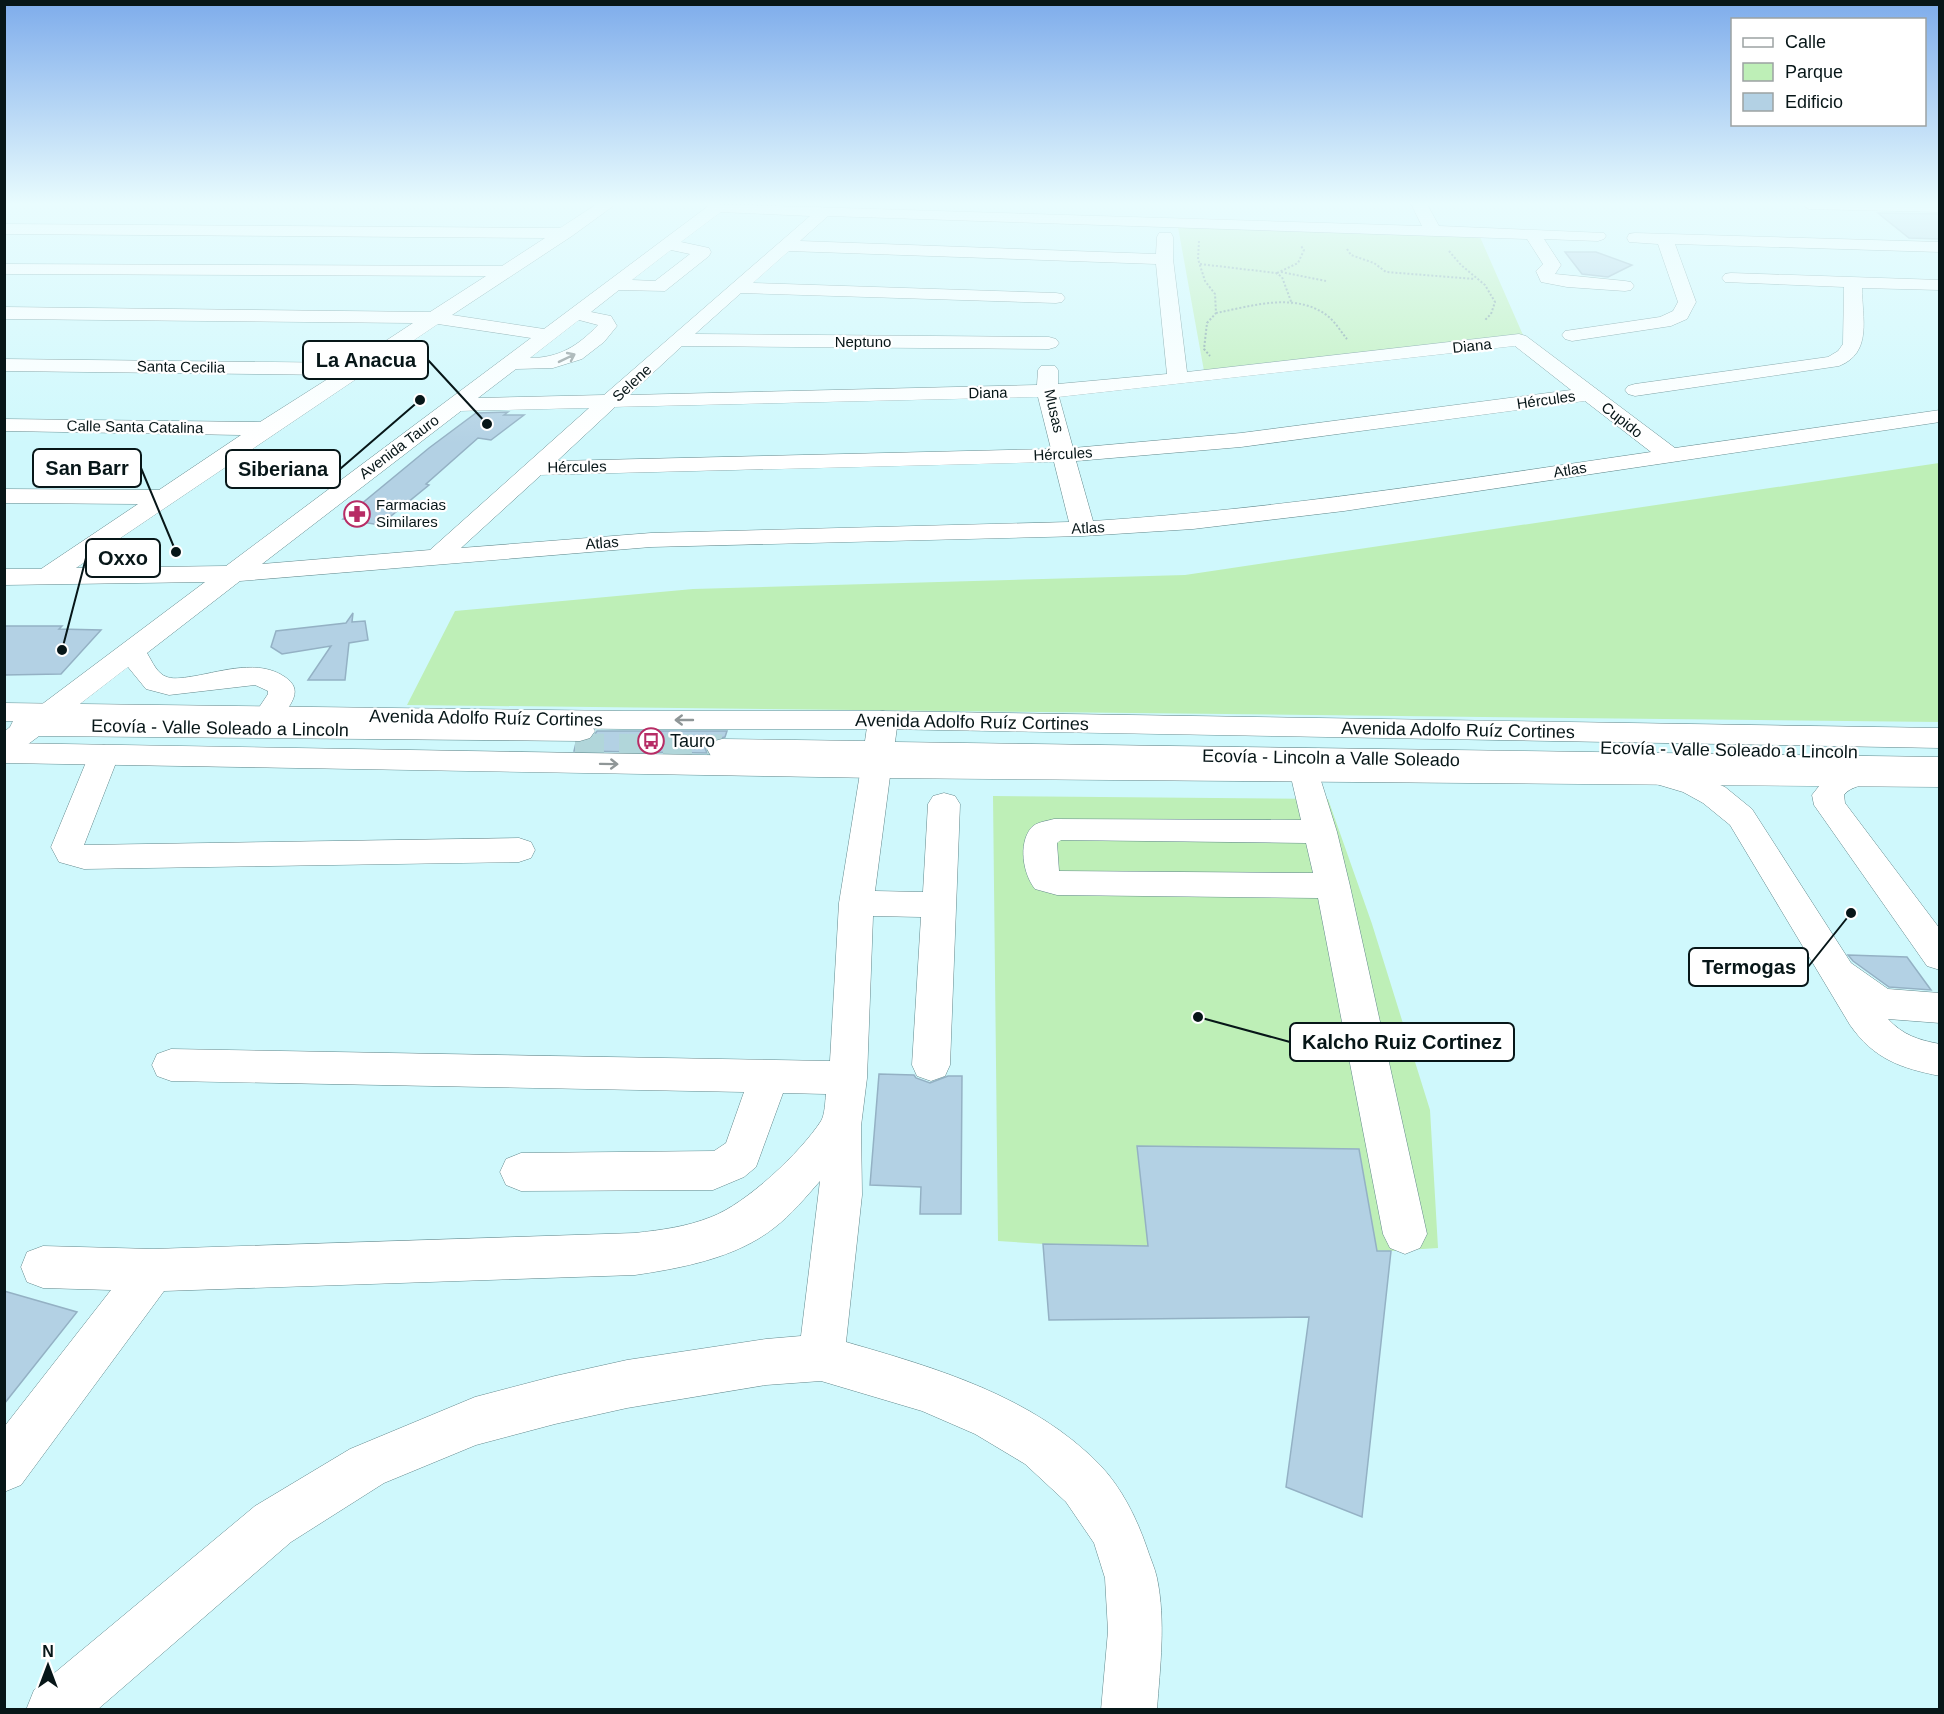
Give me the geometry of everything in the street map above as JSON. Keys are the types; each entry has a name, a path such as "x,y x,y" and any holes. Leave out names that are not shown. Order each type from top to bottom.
{"street":[{"path":"46,577 485,284"},
{"path":"616,284 658,287 662,284"},
{"name":"Avenida Tauro","path":"16,735 616,284"},
{"name":"Selene","path":"439,555 534,468 612,402 677,340 744,284"},
{"name":"Musas","path":"1056,284 1056,298 1049,343 1047,391 1083,529"},
{"path":"1167,284 1178,379"},
{"path":"1605,284 1625,285"},
{"path":"1572,335 1664,322 1680,315 1687,302 1681,284"},
{"path":"1635,390 1832,362 1843,358 1850,352 1853,344 1853,284"},
{"path":"1911,284 1940,285"},
{"path":"739,288 1056,298"},
{"path":"4,313 437,318 546,335"},
{"path":"510,363 541,365 564,361 608,326 604,320 576,314"},
{"name":"Neptuno","path":"677,340 1049,343"},
{"name":"Diana","path":"455,405 1047,391 1178,379 1519,340"},
{"name":"Cupido","path":"1519,340 1669,455"},
{"name":"Santa Cecilia","path":"4,365 357,369"},
{"name":"Hércules","path":"534,468 1065,456 1240,440 1589,394"},
{"name":"Atlas","path":"4,577 230,574 439,555 651,540 1083,529 1246,517 1940,416"},
{"name":"Calle Santa Catalina","path":"4,425 265,429"},
{"path":"4,496 164,497"},
{"path":"131,650 155,682 173,686 235,677 267,680 278,684 282,688 282,694 269,715"},
{"path":"154,713 173,686"},
{"name":"Avenida Adolfo Ruíz Cortines","path":"4,711 16,735"},
{"name":"Avenida Adolfo Ruíz Cortines","path":"16,735 154,713 269,715 881,744 1305,773 1940,777"},
{"path":"16,735 578,740"},
{"name":"Avenida Adolfo Ruíz Cortines","path":"16,735 104,755 881,744 1940,738"},
{"name":"Ecovía - Lincoln a Valle Soleado","path":"724,741 1940,767"},
{"path":"821,1358 841,1195 841,1126 848,1078 856,903 881,744"},
{"name":"Ecovía - Valle Soleado a Lincoln","path":"881,744 1940,753"},
{"path":"104,755 67,847 71,854 84,857 519,850"},
{"path":"1305,773 1333,886 1405,1234"},
{"path":"1657,774 1694,784 1714,795 1741,818 1867,1020 1885,1042 1903,1052 1940,1060"},
{"path":"1857,776 1835,784 1828,795 1830,805 1836,817 1940,956"},
{"path":"931,1065 944,804"},
{"path":"1321,832 1061,829 1043,835 1040,841 1042,874 1047,880 1057,883 1333,886"},
{"path":"856,903 940,905"},
{"path":"1838,972 1877,1001 1896,1006 1940,1008"},
{"path":"171,1065 848,1078"},
{"path":"521,1172 712,1171 729,1164 742,1154 769,1076"},
{"path":"43,1267 153,1270 635,1254 684,1247 725,1233 759,1214 805,1169 841,1126"},
{"path":"4,1468 153,1270"},
{"path":"54,1710 273,1524 367,1466 476,1421 555,1400 627,1384 766,1362 821,1358 925,1388 992,1417 1042,1447 1084,1484 1115,1530 1131,1578 1135,1631 1129,1710"}],"path":[{"path":"1207,284 1215,294 1216,313"},
{"path":"1285,284 1292,303"},
{"path":"1484,284 1495,302 1488,320 1466,331 1490,344"},
{"path":"1215,359 1204,349 1208,323 1216,313 1262,304 1292,303 1316,309 1330,318 1350,342"}],"green space":[{"path":"1188,284 1501,284 1523,335 1204,371"},
{"path":"1939,463 1939,722 407,705 455,611 693,589 1185,575"},
{"path":"993,796 1328,799 1372,924 1430,1110 1438,1248 1391,1251 1043,1244 998,1241"}],"building":[{"path":"508,412 504,415 524,415 491,440 478,438 426,484 429,485 380,525 343,519 429,448 476,413"},
{"path":"353,613 352,622 365,621 368,640 349,643 345,680 308,680 331,646 282,654 271,647 276,631 346,623"},
{"path":"4,626 62,626 59,629 101,630 61,674 4,675"},
{"name":"Tauro","path":"597,731 727,731 725,737 709,741 705,748 707,753 574,751 576,743 591,740"},
{"path":"1848,955 1907,957 1931,990 1889,987"},
{"path":"879,1074 914,1075 930,1083 948,1076 962,1076 961,1214 920,1214 921,1187 870,1185"},
{"path":"1137,1146 1359,1149 1377,1251 1391,1251 1362,1517 1286,1487 1309,1317 1049,1320 1043,1244 1148,1246"},
{"path":"4,1291 77,1312 4,1404"}],"tunnel":[{"path":"575,748 722,749"}],"place":[{"name":"Siberiana","path":"420,400"},
{"name":"La Anacua","path":"487,424"},
{"name":"Farmacias Similares","path":"357,514"},
{"name":"San Barr","path":"176,552"},
{"name":"Oxxo","path":"62,650"},
{"name":"Tauro","path":"651,741"},
{"name":"Termogas","path":"1851,913"},
{"name":"Kalcho Ruiz Cortinez","path":"1198,1017"}]}
